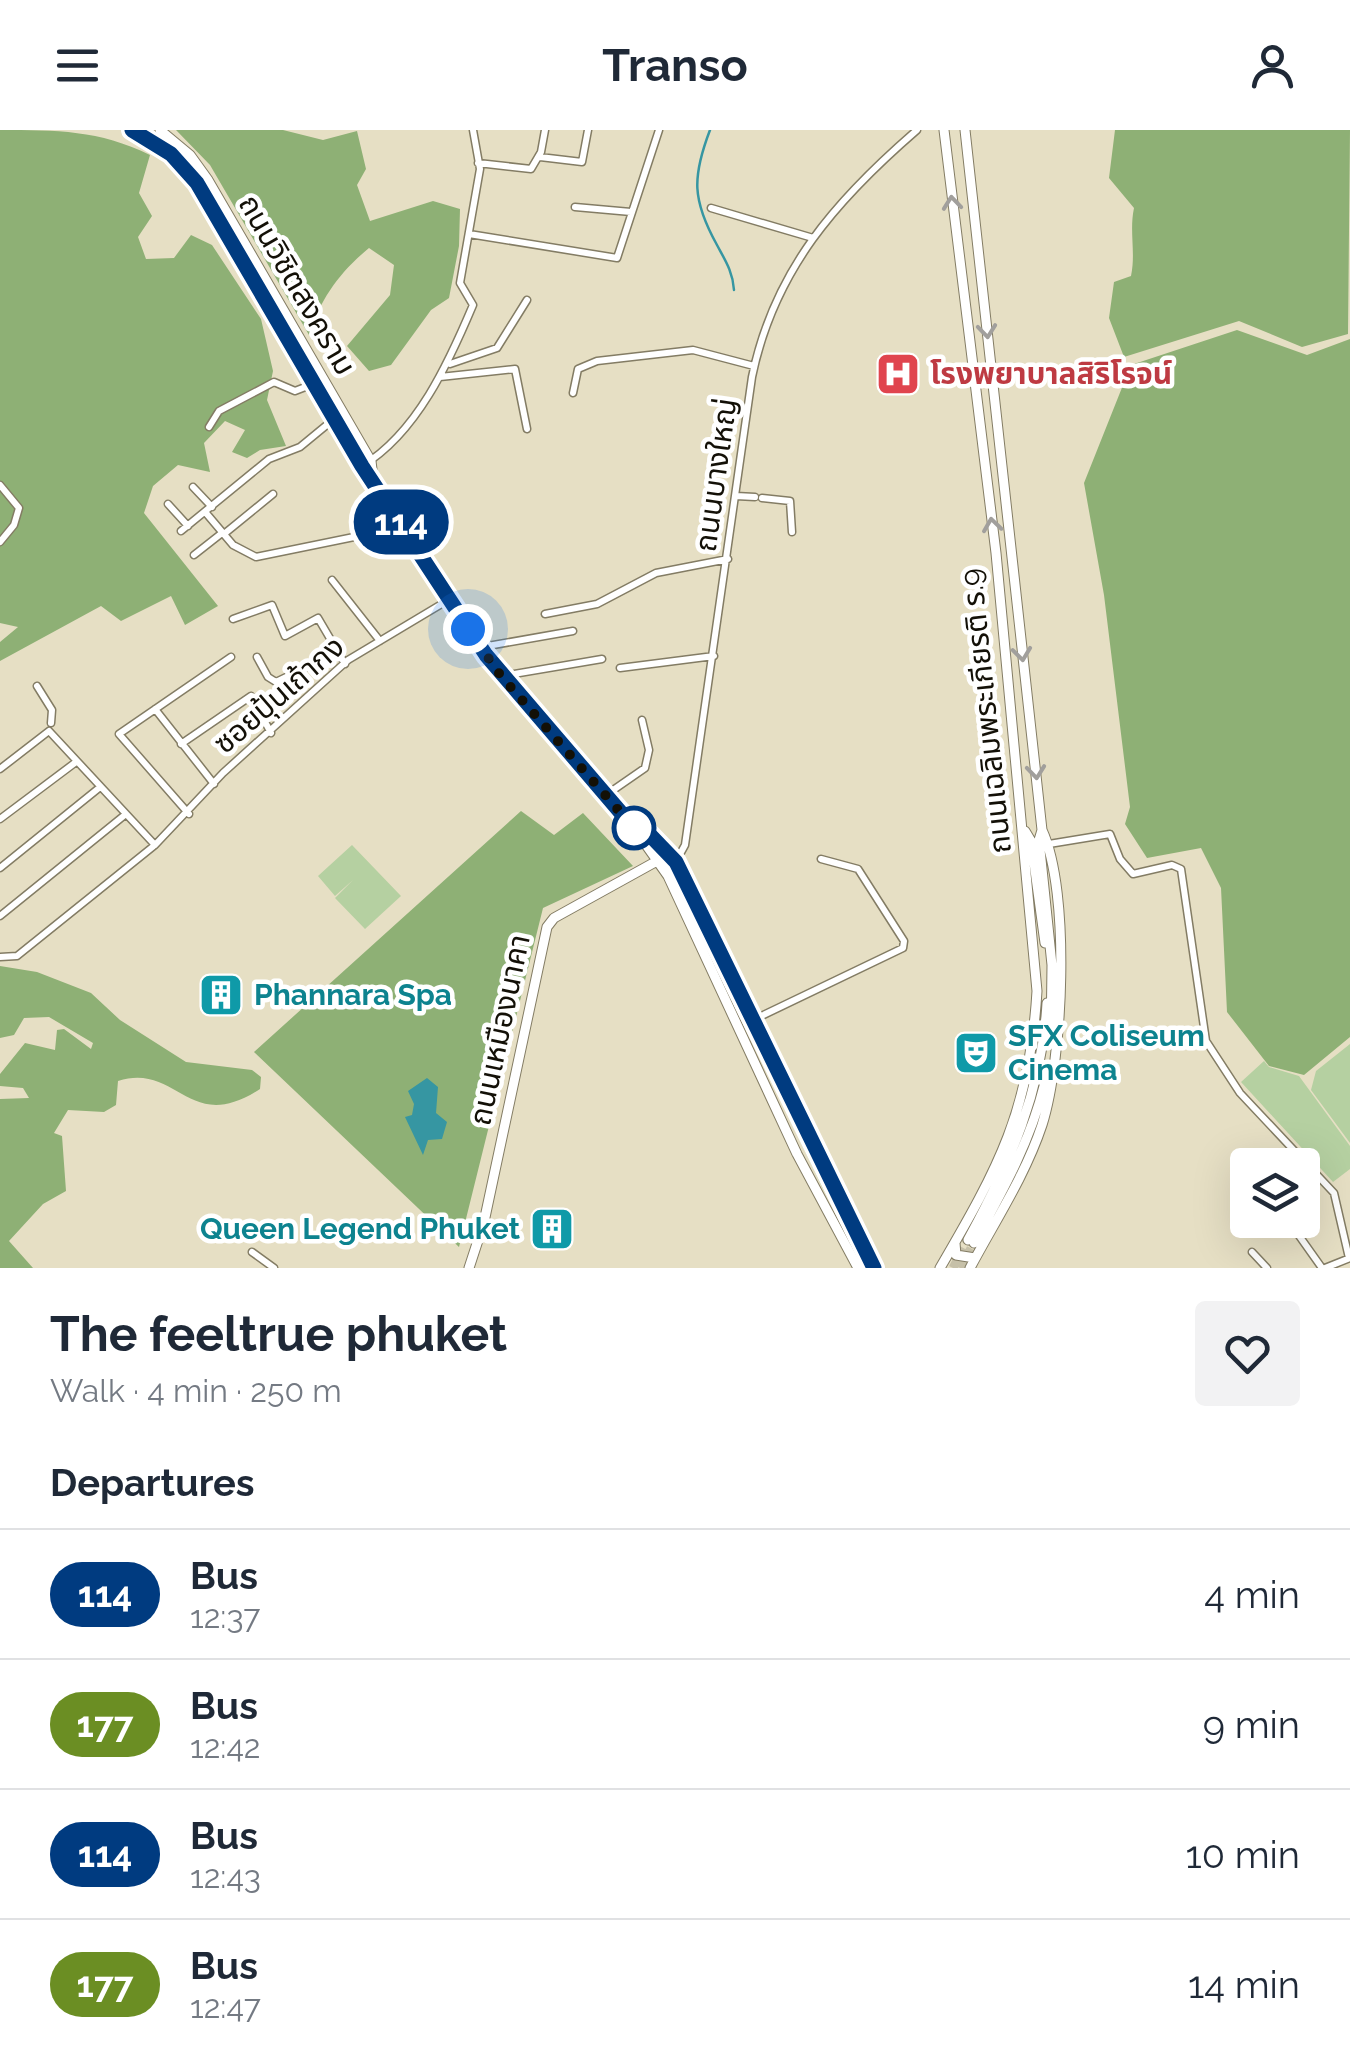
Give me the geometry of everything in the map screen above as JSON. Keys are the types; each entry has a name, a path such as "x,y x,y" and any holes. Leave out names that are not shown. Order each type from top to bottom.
{"main road":[{"name":"ถนนวิชิตสงคราม","path":"132,130 171,154 197,183 272,306 334,419 367,464"},
{"name":"ถนนวิชิตสงคราม","path":"160,130 190,155 208,180 373,478 481,647 501,676 634,828 668,876 797,1154 858,1268"},
{"name":"ถนนเฉลิมพระเกียรติ ร.9","path":"939,1268 1017,1121 1034,1050 1036,959 1025,831 944,130"},
{"name":"ถนนเฉลิมพระเกียรติ ร.9","path":"966,130 1042,830 1048,844 1060,981 1052,1075 1043,1123 1016,1185 973,1263"},
{"name":"ถนนวิชิตสงคราม","path":"634,828 650,835 676,862 875,1267"},
{"path":"1025,831 1032,841 1046,963 1042,1058 1022,1132 971,1241 1036,1119 1046,1078 1052,1036 1052,965 1039,840 1042,830"},
{"name":"ถนนเหมืองนาคา","path":"468,1268 484,1222 547,927 554,918 657,861"},
{"path":"956,1240 956,1255 973,1263"}],"street":[{"path":"367,464 416,413 448,364 472,305 460,283 478,163 474,130"},
{"path":"478,163 529,170 540,157 545,130"},
{"path":"540,157 583,161 588,130"},
{"path":"468,234 617,258 659,130"},
{"name":"ถนนบางใหญ่","path":"668,876 685,845 754,366 770,312 795,260 880,161 916,130"},
{"path":"575,207 631,212"},
{"path":"711,208 813,238"},
{"path":"448,364 497,348 527,300"},
{"path":"573,393 578,369 596,361 694,350 754,366"},
{"path":"439,378 515,369 527,429"},
{"path":"208,427 219,411 274,382 294,390 313,384"},
{"path":"168,504 184,529 269,459 300,447 334,419"},
{"path":"0,485 19,508 14,525 0,542"},
{"path":"194,487 232,545 256,557 404,527"},
{"path":"194,554 273,494"},
{"path":"736,496 790,501 792,532"},
{"path":"545,614 596,604 656,574 728,559"},
{"path":"332,580 380,641"},
{"name":"ซอยปุ้นเถ้ากง","path":"0,957 18,956 155,845 214,784 345,664 450,599"},
{"path":"233,619 272,605 285,636 318,618 345,664"},
{"path":"481,647 573,631"},
{"path":"258,657 268,677 276,682 338,652"},
{"path":"620,668 714,656"},
{"path":"189,814 119,734 231,657"},
{"path":"501,676 602,659"},
{"path":"37,686 53,713 51,723"},
{"path":"181,744 252,696 271,734"},
{"path":"155,709 214,784"},
{"path":"606,795 645,768 648,750 642,720"},
{"path":"0,769 49,731 155,845"},
{"path":"0,820 76,762"},
{"path":"0,868 99,788"},
{"path":"0,916 126,814"},
{"path":"1048,844 1110,834 1120,859 1134,874 1172,865 1180,868 1206,1041 1240,1093 1334,1193 1350,1258 1324,1268 1301,1238"},
{"path":"752,1020 903,948 904,941 858,869 821,860"},
{"path":"252,1252 274,1268"},
{"path":"1252,1252 1267,1268"}],"green space":[{"path":"0,130 95,136 150,155 139,193 152,216 138,237 146,259 174,258 191,235 212,245 261,319 273,371 267,400 286,446 260,450 247,458 232,452 245,430 225,421 204,443 210,472 178,465 153,486 144,513 218,606 185,625 171,596 121,621 101,606 0,661 0,642 18,627 0,623"},
{"path":"176,130 283,130 323,140 357,131 366,169 357,185 370,221 433,201 460,209 459,246 449,298 431,310 391,365 369,371 347,346 390,295 394,265 369,248 332,287 309,335 210,165"},
{"path":"1115,130 1350,130 1348,334 1302,347 1239,321 1124,357 1109,318 1114,282 1131,276 1134,208 1109,178"},
{"path":"1237,330 1307,355 1350,339 1350,1037 1304,1075 1269,1066 1227,1012 1221,888 1201,848 1147,858 1125,824 1130,807 1104,595 1084,483 1131,365"},
{"path":"521,811 554,835 583,813 633,866 543,908 459,1247 254,1052"},
{"path":"352,845 401,896 365,929 335,898 353,880 335,896 318,876"},
{"path":"676,878 867,1268 822,1187"},
{"path":"0,966 37,972 91,993 120,1020 186,1062 252,1070 261,1077 260,1089 236,1101 216,1105 199,1102 155,1081 118,1081 116,1105 104,1112 68,1110 54,1133 62,1136 66,1191 43,1204 9,1241 33,1268 0,1268 0,1099 29,1098 23,1088 0,1086 0,1074 25,1043 55,1050 57,1030 64,1029 91,1049 93,1043 49,1017 24,1018 14,1035 0,1038"},
{"path":"1350,1044 1350,1143 1311,1090 1316,1071"},
{"path":"1264,1061 1269,1067 1299,1076 1350,1146 1350,1169 1333,1182 1320,1168 1320,1148 1302,1148 1241,1082"}],"water":[{"path":"427,1078 438,1087 436,1113 447,1122 442,1139 428,1140 423,1155 405,1117 412,1115 414,1104 408,1091"}],"waterway":[{"path":"710,130 697,188 703,215 730,272 734,290"}],"tunnel":[{"path":"953,1268 968,1240"},
{"path":"960,1268 974,1243"}],"bus line":[{"name":"114","path":"132,130 171,154 197,183 362,466 501,676 634,828 650,835 676,862 874,1268"}],"place":[{"name":"โรงพยาบาลสิริโรจน์","path":"898,374"},
{"name":"Phannara Spa","path":"221,995"},
{"name":"SFX Coliseum Cinema","path":"976,1053"},
{"name":"Queen Legend Phuket","path":"552,1229"}],"route":[{"path":"468,629 501,676 634,828"}]}
